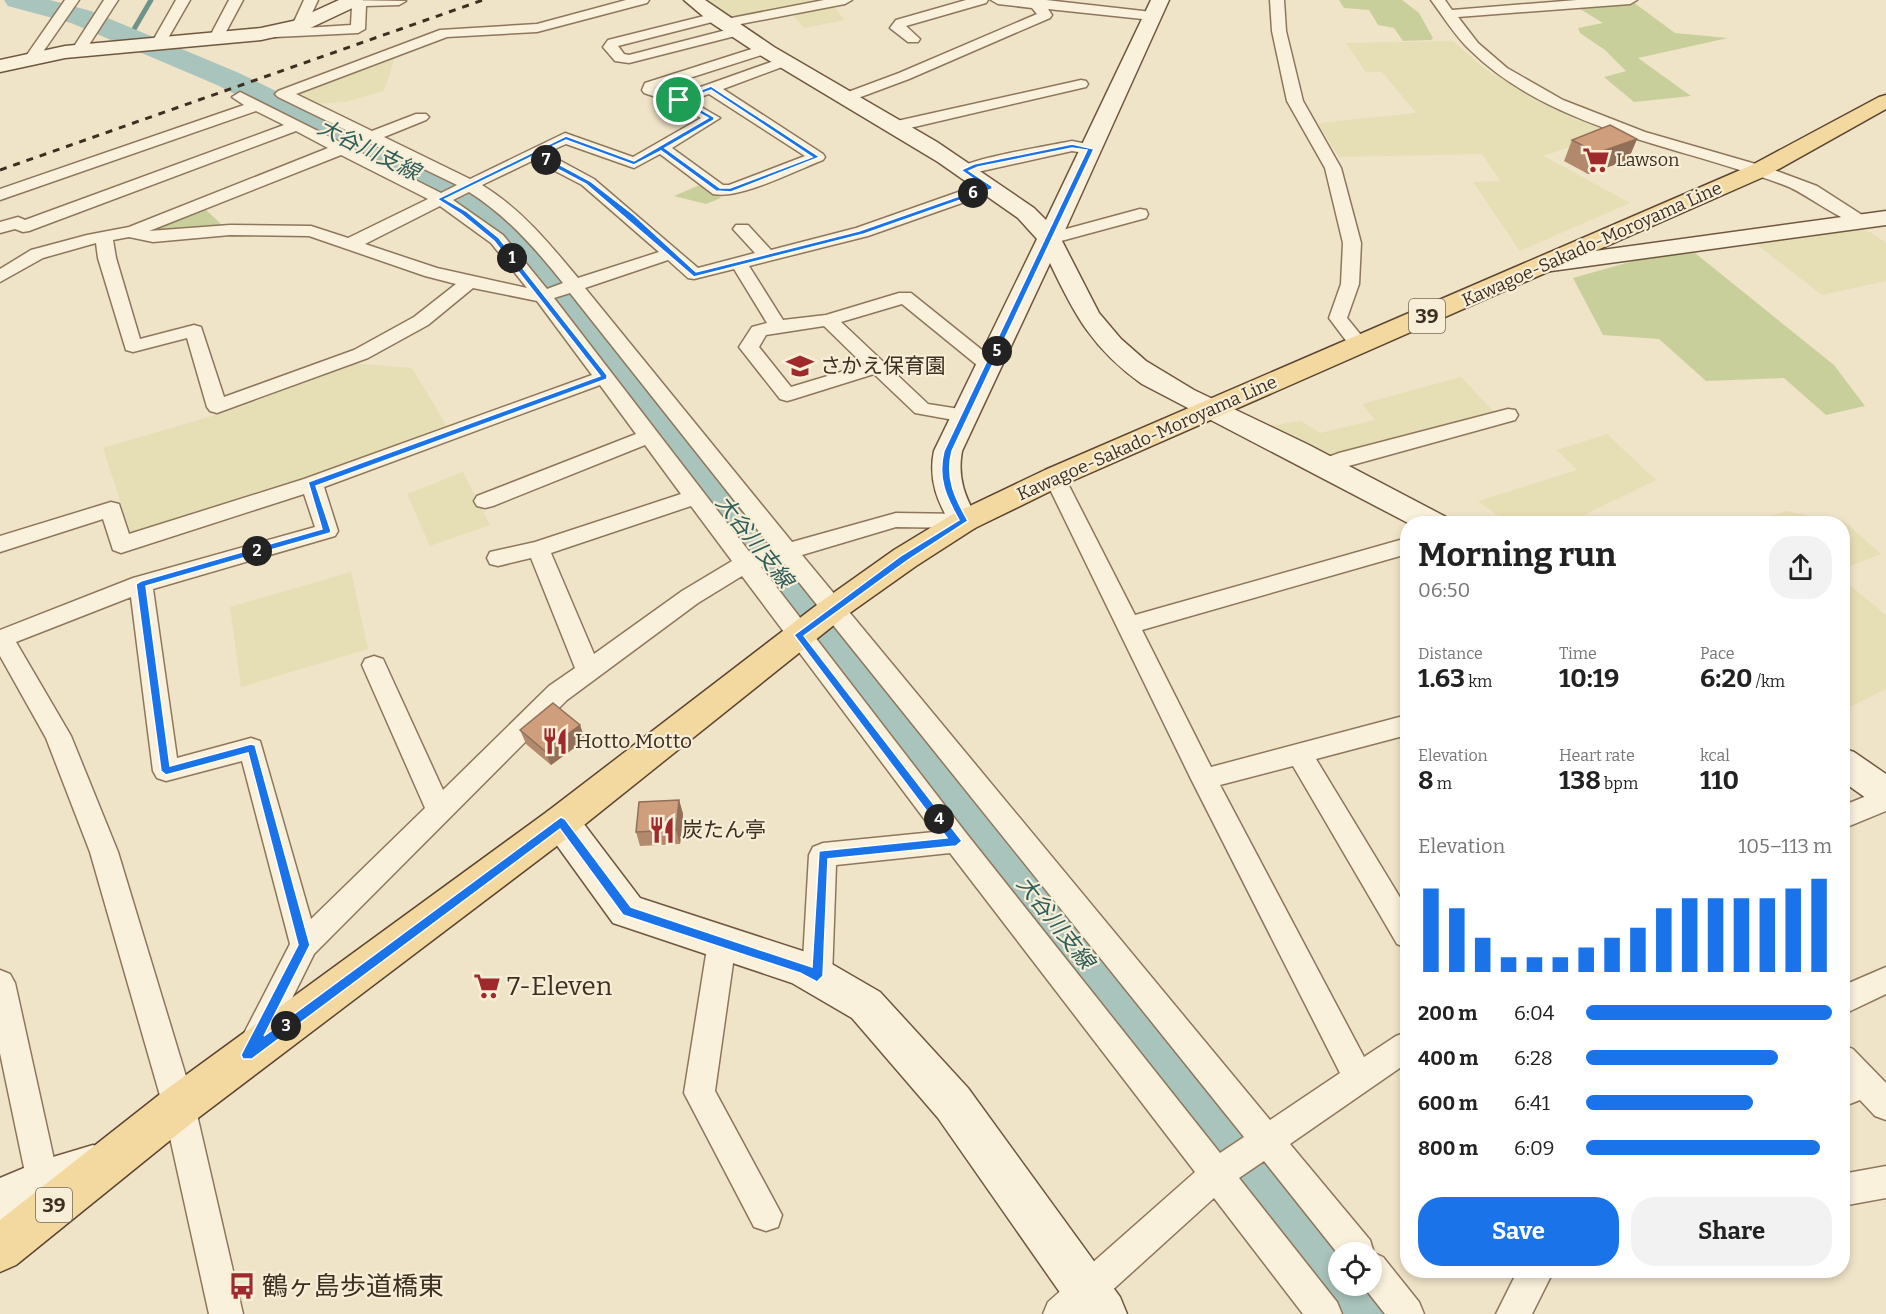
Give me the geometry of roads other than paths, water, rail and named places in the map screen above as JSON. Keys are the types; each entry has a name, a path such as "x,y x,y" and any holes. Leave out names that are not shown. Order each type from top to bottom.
{"main road":[{"name":"Kawagoe-Sakado-Moroyama Line","path":"964,521 1055,477 1760,170 1886,101"},
{"name":"39","path":"0,1249 179,1106 561,822 833,609 905,558 964,521"}],"street":[{"path":"78,51 111,0"},
{"path":"158,44 183,0"},
{"path":"215,40 236,0"},
{"path":"299,26 311,0"},
{"path":"642,0 537,28 445,33 283,94 369,138 470,185 497,202 540,243 789,551 833,609 1350,1242"},
{"path":"693,0 726,24 845,98 897,126 990,187 1040,224 1072,280 1083,306 1121,355 1167,388 1327,465 1420,516"},
{"path":"726,24 629,59 620,58 610,48 614,43 726,24 845,0"},
{"path":"913,39 897,28 900,23 981,0"},
{"path":"964,521 950,497 944,465 948,451 1050,239 1156,8 998,0"},
{"path":"1277,0 1279,31 1295,101 1333,168 1352,243 1350,284 1338,318 1360,346"},
{"path":"1438,0 1473,46 1502,71 1558,103 1639,135 1760,170 1811,190 1875,220 1886,236"},
{"path":"1448,14 1630,0"},
{"path":"239,37 358,29 351,2"},
{"path":"0,66 78,51 239,37 299,26 351,2 399,2"},
{"path":"845,98 904,76 1046,15 1038,2"},
{"path":"31,59 66,8"},
{"path":"679,100 711,88 776,55"},
{"path":"350,244 566,138 634,163 712,118 679,100 649,90 650,86 776,55"},
{"path":"897,126 1082,84"},
{"path":"662,148 719,190 731,190 817,157 711,88"},
{"path":"37,254 0,196 247,101 440,199 497,239 650,436 956,841 1325,1314"},
{"path":"0,277 37,254 129,232 421,117"},
{"path":"0,228 20,225 296,126"},
{"path":"964,170 976,165 1072,146 1091,149"},
{"path":"533,153 588,182 694,274 862,232 990,187"},
{"path":"1050,239 1140,214"},
{"path":"1544,265 1875,220"},
{"path":"742,229 768,257"},
{"path":"129,232 153,237 230,230 311,231 431,272 503,290 543,296 672,253"},
{"path":"104,237 107,258 133,346 194,331 217,407 360,354 421,321 469,282"},
{"path":"739,264 778,326"},
{"path":"877,367 787,395 749,347 759,331 778,326 828,320 905,297 990,366"},
{"path":"828,320 922,409 965,416"},
{"path":"0,544 111,509 121,545 312,484 604,377"},
{"path":"1327,465 1508,415"},
{"path":"485,501 650,436"},
{"path":"1055,477 1204,779 1359,1078"},
{"path":"226,1314 179,1106 104,852 58,736 1,639 141,584 327,531 312,484"},
{"path":"498,558 538,549 695,497"},
{"path":"248,1055 304,945 558,693 690,597 746,563 896,520 964,521"},
{"path":"1128,625 1400,548"},
{"path":"538,549 589,671"},
{"path":"141,584 166,771 251,748 304,945"},
{"path":"374,665 439,810"},
{"path":"1204,779 1299,754 1400,732"},
{"path":"1299,754 1400,923"},
{"path":"1850,768 1886,793"},
{"path":"1850,814 1886,798"},
{"path":"561,822 627,911 804,969 866,1005 953,1103 1083,1306 1217,1174 1400,1051"},
{"path":"817,976 823,855 956,841"},
{"path":"723,942 699,1093 766,1215"},
{"path":"1850,997 1886,980"},
{"path":"0,983 43,1182"},
{"path":"1850,1071 1865,1094"},
{"path":"0,1200 43,1182 109,1162"},
{"path":"1850,1189 1886,1182"},
{"path":"1513,1314 1533,1278"},
{"path":"1382,1283 1407,1314"}],"waterway":[{"name":"大谷川支線","path":"18,0 81,17 228,79 463,196 518,240 1328,1266"},
{"path":"130,36 151,0"},
{"name":"大谷川支線","path":"1351,1296 1366,1314"}],"railway":[{"path":"0,170 483,0"}],"place":[{"name":"Lawson","path":"1596,160"},
{"name":"さかえ保育園","path":"800,366"},
{"name":"Hotto Motto","path":"555,741"},
{"name":"炭たん亭","path":"662,830"},
{"name":"7-Eleven","path":"487,986"},
{"name":"鶴ヶ島歩道橋東","path":"242,1286"}]}
